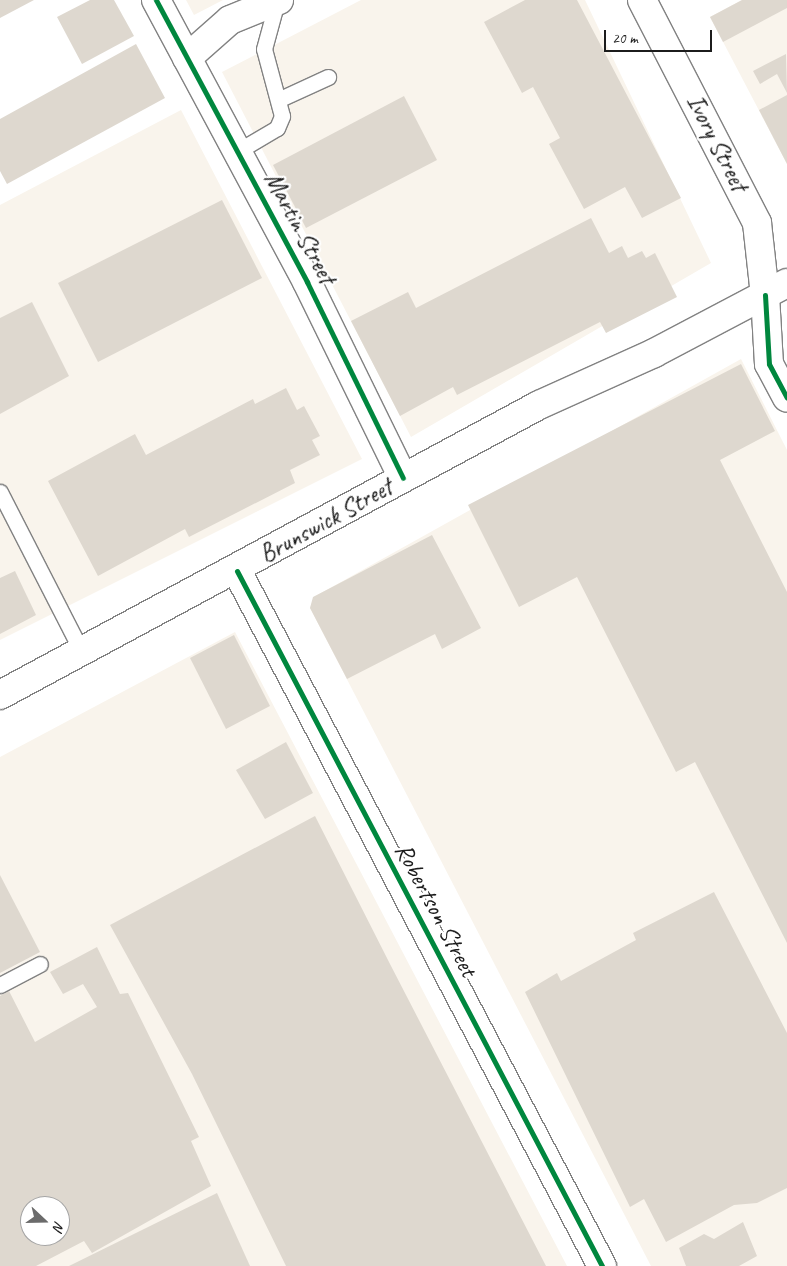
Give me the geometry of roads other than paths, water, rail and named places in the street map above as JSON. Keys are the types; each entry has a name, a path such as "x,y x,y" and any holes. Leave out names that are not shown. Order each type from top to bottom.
{"street":[{"name":"Martin Street","path":"156,0 318,302 403,478"},
{"path":"187,58 230,20 278,0"},
{"name":"Ivory Street","path":"642,0 757,223 776,289 769,364 787,398"},
{"name":"Brunswick Street","path":"0,695 237,571 403,478 548,401 654,353 776,289"},
{"name":"Robertson Street","path":"237,571 602,1266"}],"lane":[{"path":"238,150 278,128 282,116 280,99 264,49 278,0"},
{"path":"280,99 328,77"},
{"path":"0,492 82,652"},
{"path":"0,985 40,964"}]}
